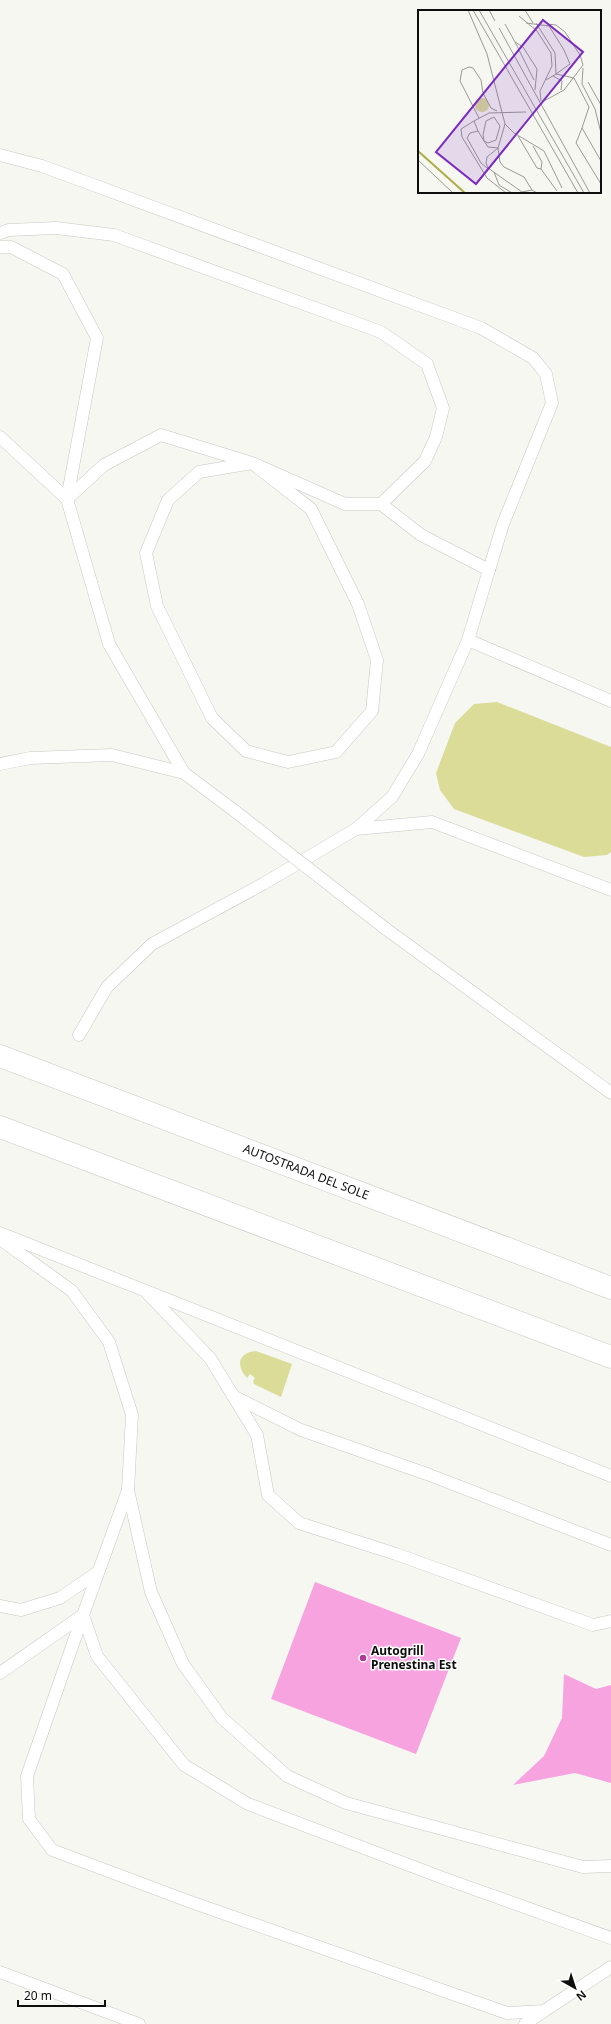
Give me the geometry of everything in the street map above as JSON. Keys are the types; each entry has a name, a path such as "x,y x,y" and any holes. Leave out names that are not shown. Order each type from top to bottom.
{"highway":[{"name":"AUTOSTRADA DEL SOLE","path":"0,1056 611,1288"},
{"path":"0,1127 611,1357"}],"lane":[{"path":"0,155 42,166 481,328 533,358 546,374 552,402 503,524 468,640 414,760 392,796 356,829 263,884 152,944 107,987 79,1035"},
{"path":"0,234 8,230 56,228 114,235 380,332 427,364 443,408 436,437 426,461 381,504"},
{"path":"0,247 11,247 64,274 97,338 67,499 109,644 184,773"},
{"path":"67,499 104,465 161,435 252,463 345,504 381,504 421,535 489,570"},
{"path":"0,437 67,499"},
{"path":"252,463 311,509 358,604 377,660 372,711 336,752 288,762 246,751 212,718 157,606 146,553 168,500 199,472 252,463"},
{"path":"468,640 611,701"},
{"path":"0,764 30,758 112,755 184,773 386,929 611,1094"},
{"path":"356,829 432,822 611,890"},
{"path":"0,1233 611,1476"},
{"path":"0,1239 72,1292 110,1342 132,1415 128,1490 151,1592 183,1664 222,1718 287,1776 346,1803 583,1867 611,1866"},
{"path":"144,1290 210,1358 257,1435 268,1496 299,1523 396,1554 593,1625 611,1621"},
{"path":"233,1396 301,1430 427,1474 611,1545"},
{"path":"128,1490 27,1776 29,1819 52,1850 203,1907 507,2013 544,2011"},
{"path":"0,1606 21,1610 60,1598 98,1572"},
{"path":"0,1674 83,1615"},
{"path":"83,1615 97,1656 184,1765 248,1804 442,1878 611,1938"},
{"path":"525,2024 611,1967"},
{"path":"0,1972 139,2024"}],"green space":[{"path":"497,702 611,747 611,852 607,855 584,857 454,809 440,790 436,773 455,723 474,704"},
{"path":"256,1351 292,1364 281,1397 254,1384 253,1381 255,1378 250,1374 247,1378 243,1373 240,1364 241,1360 246,1354"}],"building":[{"path":"315,1582 461,1638 416,1754 271,1699"},
{"path":"564,1674 596,1689 611,1685 611,1783 575,1773 513,1785 544,1756 562,1718"}],"place":[{"name":"Autogrill Prenestina Est","path":"363,1658"}]}
